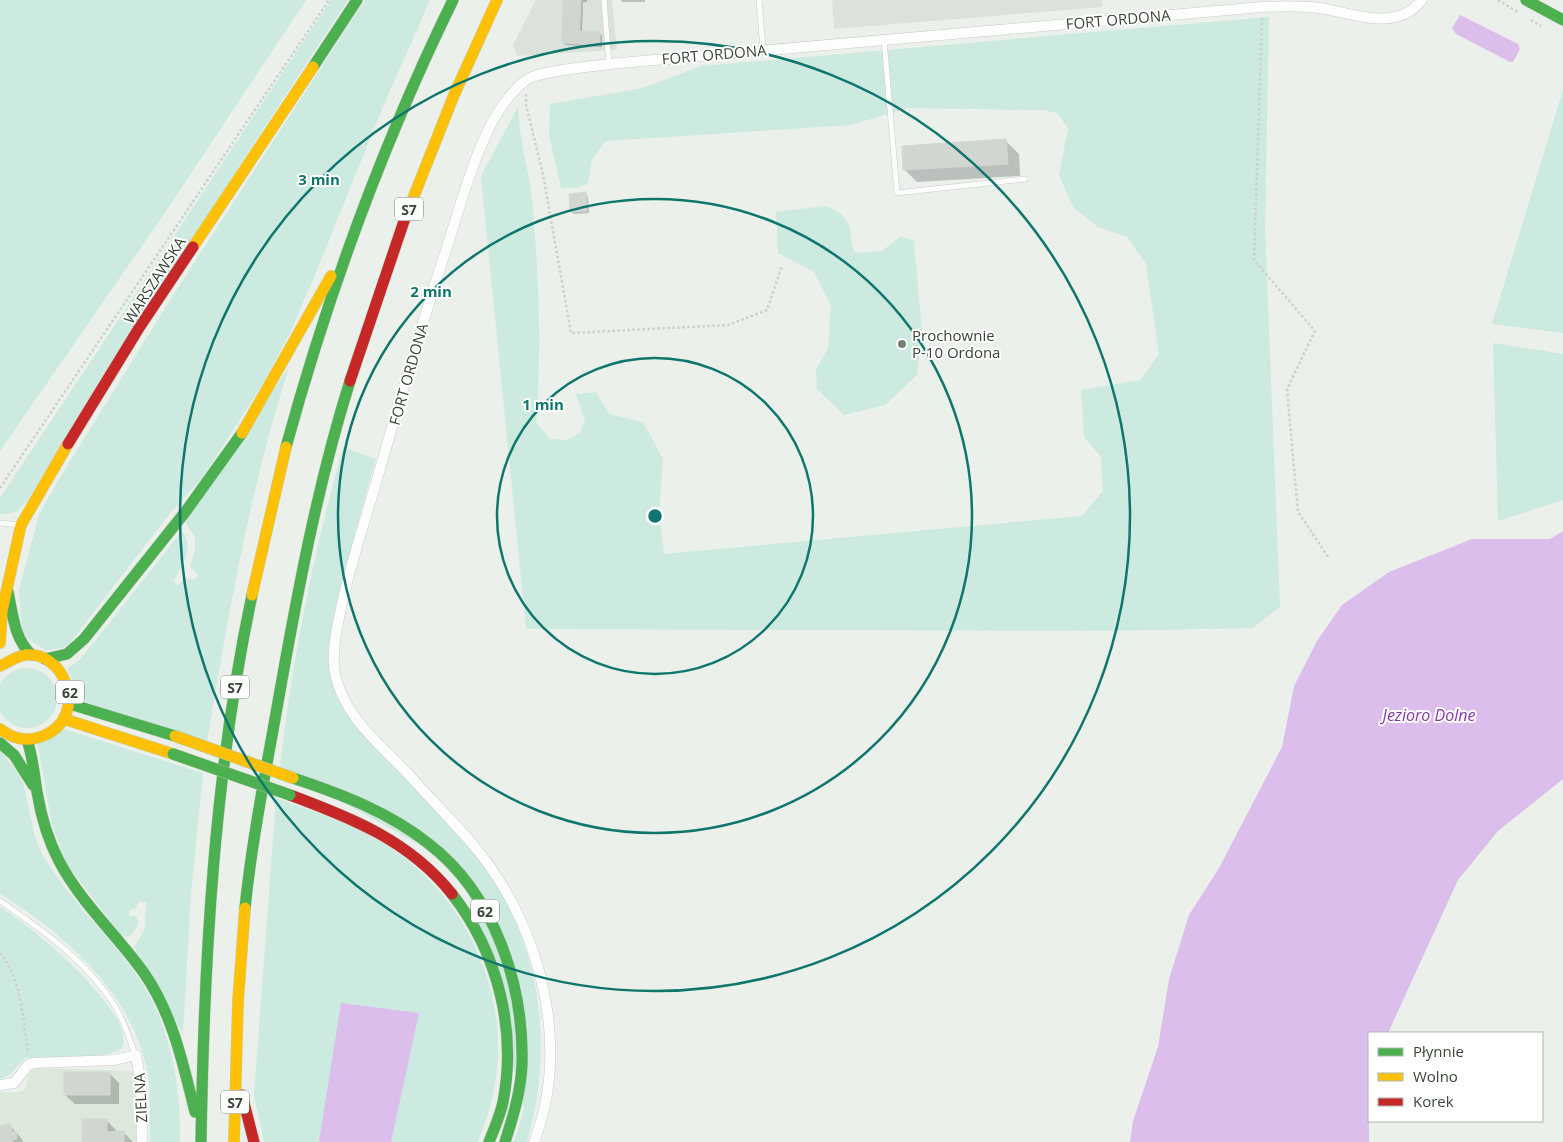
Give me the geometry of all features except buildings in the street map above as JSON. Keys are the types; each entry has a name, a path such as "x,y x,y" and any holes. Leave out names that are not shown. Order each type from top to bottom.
{"main road":[{"name":"WARSZAWSKA","path":"0,643 2,611 8,591 21,525 140,328 358,0"},
{"name":"S7","path":"201,1140 208,915 235,685 264,535 297,405 348,250 397,124 452,0"},
{"name":"S7","path":"234,1142 235,1062 244,915 258,815 289,636 309,539 348,388 389,264 423,171 497,0"},
{"path":"1526,0 1563,20"},
{"path":"45,659 59,658 67,654 84,639 227,454 255,411 311,308 348,250"},
{"name":"WARSZAWSKA","path":"8,591 18,639 22,646 32,655"},
{"path":"0,666 15,658 32,655"},
{"name":"62","path":"27,740 48,735 64,719 70,704 70,694 64,674 45,659 32,655"},
{"name":"62","path":"70,704 175,736 352,797 400,822 433,847 464,879 488,916 505,952 518,996 522,1035 522,1084 511,1130 505,1142"},
{"path":"64,719 173,754 354,819 387,836 432,870 472,918 496,975 507,1031 506,1084 496,1129 489,1142"},
{"path":"0,728 10,736 27,740 36,772 37,792 53,849 67,876 140,967 161,1000 177,1039 201,1140"},
{"path":"0,743 14,755 37,792"},
{"path":"235,1062 254,1142"}],"street":[{"name":"FORT ORDONA","path":"534,1142 549,1083 548,1019 537,965 527,932 505,890 478,851 363,729 341,694 335,675 334,658 336,635 350,572 428,305 469,180 489,131 502,107 526,80 609,64 884,38 1262,7 1306,7 1372,19 1395,16 1408,11 1422,0"},
{"path":"0,1085 14,1083 20,1078 29,1064 115,1060 136,1055"},
{"name":"ZIELNA","path":"136,1055 141,1084 142,1142"}],"lane":[{"path":"604,0 609,64"},
{"path":"759,0 763,50"},
{"path":"884,38 897,193 1025,179"},
{"path":"0,523 21,525"},
{"path":"0,901 49,937 79,963 116,1008 136,1055"}],"path":[{"path":"0,488 330,0"},
{"path":"1262,7 1254,260 1315,331 1287,389 1298,512 1329,558"},
{"path":"526,80 526,105 543,174 571,333 728,325 767,310 782,266"},
{"path":"0,953 6,960 16,985 29,1064"}],"shaded area":[{"path":"536,0 612,0 617,50 517,56 513,45"},
{"path":"832,0 1102,0 1102,7 834,29"},
{"path":"37,1068 135,1071 136,1142 0,1142 0,1092 20,1092 25,1089 29,1073"}],"green space":[{"path":"0,0 306,0 166,211 0,451"},
{"path":"331,0 348,0 241,163 27,501 16,512 0,515 0,498"},
{"path":"365,0 430,0 382,109 290,333 262,385 202,478 167,517 70,643 62,648 45,650 26,637 22,629 19,590 39,515 56,484 170,300"},
{"path":"1269,17 1265,228 1280,607 1253,628 1105,631 526,629 481,176 518,107 520,131 531,189 536,256 539,339 536,422 550,439 567,440 580,433 585,421 576,394 596,392 609,414 643,422 663,459 659,512 664,554 1082,516 1103,491 1101,457 1084,437 1081,390 1140,380 1159,354 1146,264 1127,237 1098,227 1073,207 1059,175 1068,128 1057,113 1043,110 908,108 851,125 606,141 592,159 588,184 575,188 561,188 549,135 550,104 643,88 701,66"},
{"path":"1563,90 1563,333 1492,324"},
{"path":"825,206 841,214 845,219 850,229 854,253 882,251 901,236 914,241 922,332 917,375 885,405 844,415 817,389 816,369 828,348 831,306 814,272 778,253 776,212"},
{"path":"1493,343 1563,354 1563,500 1498,521"},
{"path":"289,367 251,506 223,647 207,742 82,701 67,669 79,660 91,646 182,531 186,537 186,556 173,582 179,585 184,578 195,580 198,575 190,566 195,551 195,537 185,522"},
{"path":"343,447 376,459 351,549 333,627 329,651 330,667 342,702 361,731 450,825 472,851 495,883 513,917 527,953 536,990 540,1028 540,1066 536,1104 527,1142 514,1142 524,1109 463,869 280,767 291,686 313,565"},
{"path":"21,669 33,669 43,673 52,682 56,692 56,704 52,714 43,723 33,727 21,727 11,723 2,714 -1,706 -1,690 2,682 11,673"},
{"path":"64,729 203,773 191,893 183,1034 134,947 145,929 146,902 138,902 136,908 129,910 129,915 135,916 138,920 137,926 129,936 121,935 67,864 52,825 37,740"},
{"path":"0,750 22,781 39,848 53,872 131,967 155,1007 170,1050 175,1072 180,1118 180,1142 150,1142 150,1097 147,1070 139,1042 126,1015 111,991 71,947 48,927 0,894"},
{"path":"276,798 343,823 381,842 410,862 436,887 457,915 475,946 488,979 495,1013 498,1049 495,1084 486,1121 478,1142 264,1142 254,1095"},
{"path":"0,907 55,949 98,992 114,1013 122,1033 122,1048 89,1057 25,1058 10,1074 0,1080"}],"water":[{"path":"1460,15 1518,44 1520,49 1513,62 1456,34 1452,28"},
{"name":"Jezioro Dolne","path":"1563,531 1563,779 1498,831 1458,880 1388,1032 1368,1032 1369,1142 1130,1142 1133,1121 1158,1047 1169,979 1189,915 1219,868 1282,747 1294,686 1317,641 1342,605 1389,572 1472,539 1550,539"},
{"path":"341,1003 419,1013 391,1142 319,1142"}],"traffic: fast":[{"path":"313,67 357,0"},
{"path":"286,447 320,333 359,220 403,109 453,0"},
{"path":"1526,0 1563,20"},
{"path":"245,908 251,856 300,581 318,500 350,381"},
{"path":"45,659 67,654 84,639 186,511 242,433"},
{"path":"8,592 13,618 21,642 32,655"},
{"path":"201,1142 202,1073 213,867 228,731 252,595"},
{"path":"70,704 175,736"},
{"path":"27,740 41,810 55,853 88,905 133,959 154,989 163,1006 176,1040 195,1112"},
{"path":"0,743 14,755 33,785"},
{"path":"173,754 290,795"},
{"path":"293,778 364,805 398,822 414,833 452,865 471,888 488,914 511,972 521,1034 522,1064 520,1084 505,1142"},
{"path":"452,894 468,917 492,967 500,993 505,1020 507,1075 502,1107 489,1142"}],"traffic: slow":[{"path":"404,221 454,95 497,0"},
{"path":"193,247 313,67"},
{"path":"242,433 331,276"},
{"path":"0,643 2,611 21,525 68,444"},
{"path":"252,595 286,447"},
{"path":"0,666 21,656 36,655 49,661 59,671 66,684 69,699 66,714 58,726 43,736 21,739 0,729"},
{"path":"64,719 173,754"},
{"path":"175,736 293,778"},
{"path":"234,1142 238,1001 245,908"}],"traffic: jam":[{"path":"350,381 404,221"},
{"path":"68,444 139,328 193,247"},
{"path":"290,795 357,822 399,845 436,875 452,894"},
{"path":"242,1095 254,1142"}],"place":[{"name":"Prochownie P-10 Ordona","path":"902,344"}]}
